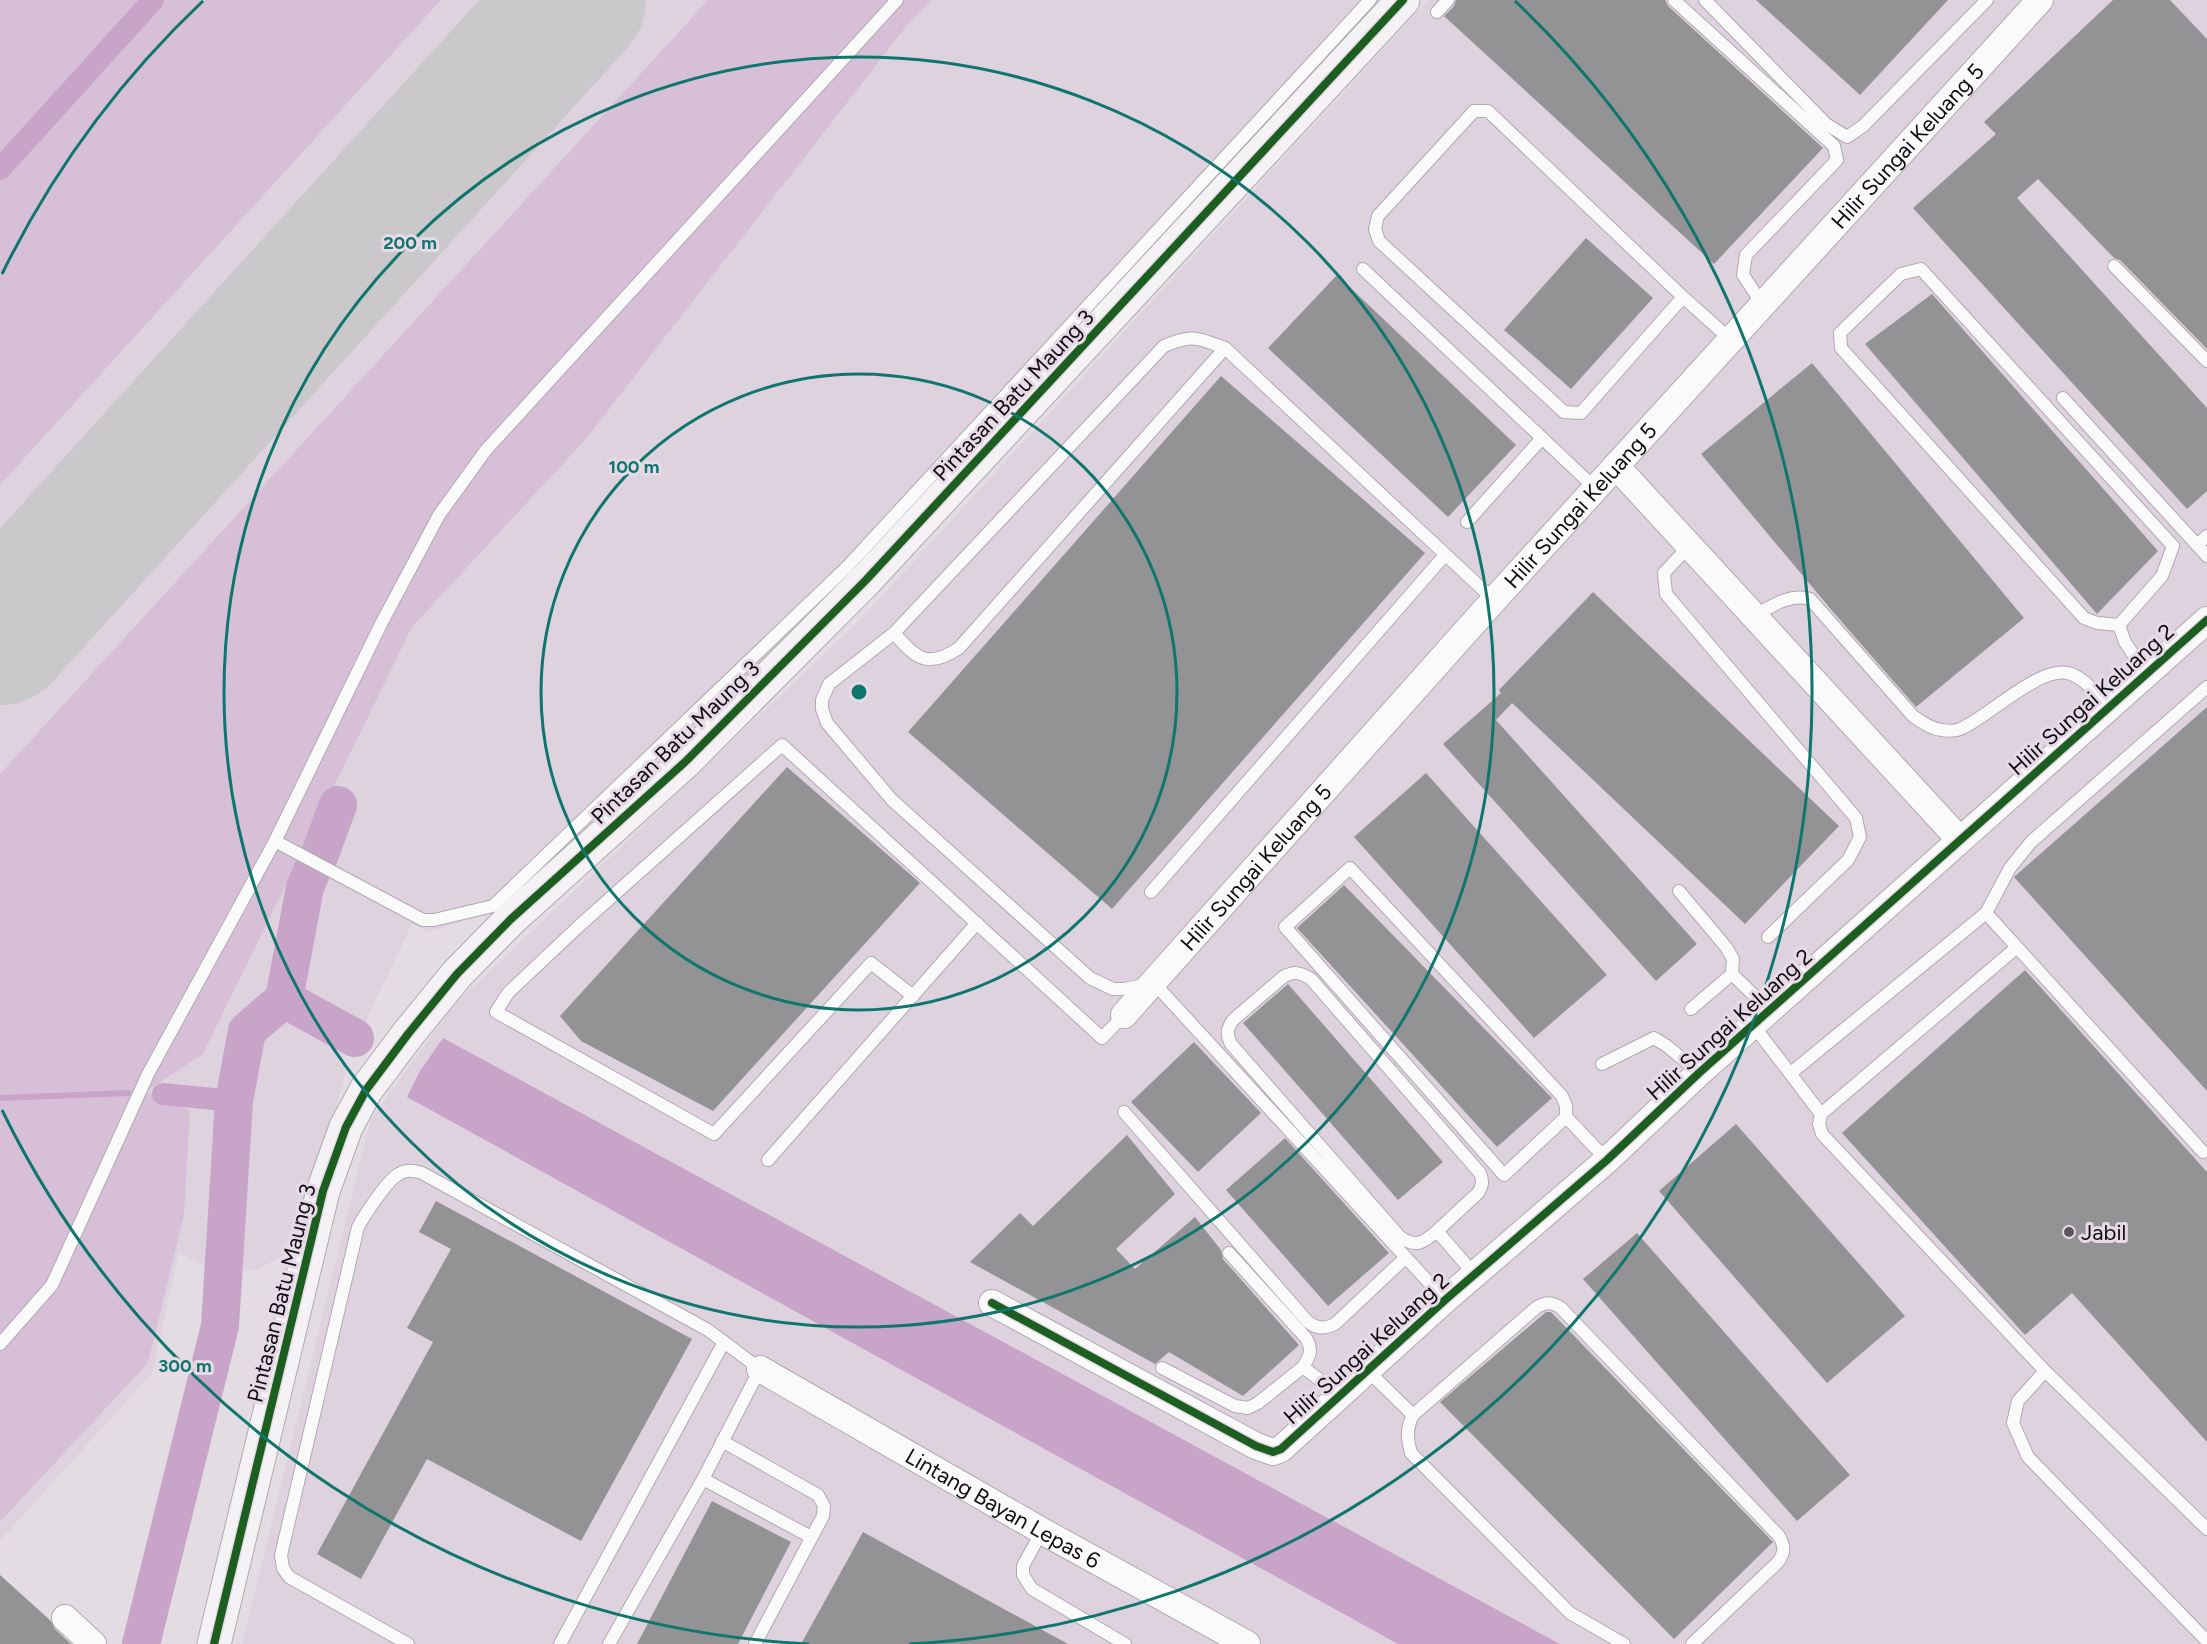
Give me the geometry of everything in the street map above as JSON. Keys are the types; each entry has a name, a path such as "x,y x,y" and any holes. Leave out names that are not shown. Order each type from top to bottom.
{"street":[{"name":"Pintasan Batu Maung 3","path":"214,1644 323,1191 346,1127 373,1081 457,974 511,919 685,762 866,580 1403,0"},
{"name":"Hilir Sungai Keluang 5","path":"1124,1015 1494,600 2040,0"},
{"path":"1616,466 1960,840"},
{"name":"Hilir Sungai Keluang 2","path":"992,1303 1256,1446 1273,1452 1287,1444 1445,1300 1607,1160 1699,1073 2207,620"},
{"name":"Lintang Bayan Lepas 6","path":"760,1369 1042,1531 1247,1644"},
{"path":"65,1618 93,1644"}],"lane":[{"path":"0,1344 52,1285 148,1074 274,842 381,624 439,515 486,450 897,0"},
{"path":"274,842 423,920 434,920 494,906 847,567 1370,0"},
{"path":"1437,12 1448,0"},
{"path":"1674,0 1834,146 1837,160 1746,255 1743,275 1762,305"},
{"path":"1706,0 1826,124 1847,137 1863,126 1987,0"},
{"path":"1683,297 1581,413 1564,412 1379,241 1375,229 1378,216 1474,111 1488,111 1731,340"},
{"path":"2114,266 2207,361"},
{"path":"1363,269 1596,489"},
{"path":"1921,269 2173,546 2162,576 2119,625 2097,623 2084,618 1841,348 1840,333 1901,274 1921,269"},
{"path":"1445,1300 1154,983 1113,989 1090,978 892,800 827,723 822,709 822,700 829,684 894,633 1164,346 1184,338 1199,338 1225,348 1494,600"},
{"path":"894,633 909,651 925,660 933,661 945,657 959,648 1225,348"},
{"path":"2063,398 2207,556"},
{"path":"1467,522 1542,438"},
{"path":"2197,545 2207,536"},
{"path":"1690,545 1664,573 1666,594 1856,818 1860,837 1848,860 1768,937"},
{"path":"1151,892 1445,555"},
{"path":"1754,616 1798,596 1810,600 1913,716 1927,726 1941,730 1959,729 2044,676 2060,672 2070,673 2086,682 2108,708"},
{"path":"2119,625 2125,642 2146,674"},
{"path":"1791,1073 1986,913 2010,868 2031,842 2207,687"},
{"path":"913,996 871,963 714,1134 576,1059 496,1012 508,993 571,933 782,745 1102,1038 1124,1015"},
{"path":"1566,1117 1504,1175 1285,927 1350,868 1562,1096 1566,1106 1566,1117 1607,1160"},
{"path":"1679,891 1726,947 1733,959 1732,974 1761,1018 1791,1073 1821,1114"},
{"path":"1986,913 2203,1152"},
{"path":"768,1160 977,923"},
{"path":"2016,948 1821,1114 1819,1124 1822,1134 2045,1371 2207,1529"},
{"path":"1292,972 1302,973 1311,979 1480,1173 1483,1179 1478,1193 1437,1231 1418,1244 1408,1243 1400,1237 1231,1044 1227,1036 1228,1027 1233,1020 1283,977 1292,972"},
{"path":"1691,1009 1732,974"},
{"path":"1602,1064 1654,1038 1699,1073"},
{"path":"1124,1112 1300,1314 1316,1328 1326,1328 1335,1324 1405,1258"},
{"path":"408,1644 289,1576 283,1568 281,1556 358,1227 366,1213 397,1174 411,1170 422,1173 708,1330 760,1369 703,1479 609,1644"},
{"path":"1437,1231 1474,1275"},
{"path":"1162,1368 1234,1406 1248,1408 1258,1403 1303,1366 1311,1354 1311,1346 1306,1338 1229,1253"},
{"path":"1624,1644 1570,1613 1411,1453 1407,1438 1408,1426 1413,1415 1537,1307 1545,1303 1553,1303 1561,1308 1779,1536 1784,1545 1783,1554 1778,1562 1692,1644"},
{"path":"560,1644 724,1342"},
{"path":"1303,1366 1339,1395"},
{"path":"1367,1370 1413,1415"},
{"path":"2045,1371 2018,1401 2013,1423 2028,1457 2207,1641"},
{"path":"722,1441 818,1495 824,1506 823,1516 754,1644"},
{"path":"703,1479 811,1537"},
{"path":"1042,1531 1023,1566 1023,1575 1032,1589 1125,1644"}],"shaded area":[{"path":"0,0 1384,0 855,577 674,753 497,912 427,932 412,924 368,1016 360,1053 336,1059 347,1067 309,1210 294,1249 257,1270 217,1272 179,1253 152,1373 0,1541"},
{"path":"0,0 441,0 0,485"},
{"path":"708,0 932,0 908,24 586,439 412,627 203,1054 144,1093 163,1094 174,1104 190,1110 184,1215 148,1363 0,1522 0,774"},
{"path":"1428,0 2207,0 2207,1644 242,1644 370,1121 451,1008 861,619"},
{"path":"443,1038 1560,1644 1398,1644 407,1097 420,1071"}],"building":[{"path":"1456,0 1665,0 1668,6 1823,148 1714,264 1444,16 1454,6"},
{"path":"1756,0 1948,0 1860,95"},
{"path":"2113,0 2170,0 2207,39 2207,349 2038,179 2017,198 2207,408 2207,491 2187,509 1913,208 1996,134 1984,122"},
{"path":"1586,238 1653,298 1571,389 1504,330"},
{"path":"1337,275 1516,445 1448,517 1268,348"},
{"path":"1932,294 2158,551 2097,614 1865,344"},
{"path":"1812,363 2024,618 1916,707 1701,454"},
{"path":"1221,376 1425,553 1112,909 908,732"},
{"path":"1593,592 1839,826 1745,924 1512,703 1496,720 1697,944 1656,981 1443,744 1501,693 1499,690"},
{"path":"2207,707 2207,1091 2014,877"},
{"path":"787,767 920,883 713,1111 581,1041 560,1016"},
{"path":"1426,773 1607,975 1534,1038 1354,837"},
{"path":"1344,885 1552,1098 1497,1147 1297,928"},
{"name":"Jabil","path":"2025,970 2207,1172 2207,1442 2072,1293 2025,1335 1842,1133"},
{"path":"1288,984 1443,1162 1398,1200 1243,1023"},
{"path":"1194,1042 1261,1113 1198,1172 1131,1102"},
{"path":"1736,1124 1905,1316 1827,1383 1659,1191"},
{"path":"1127,1135 1175,1194 1116,1249 1135,1269 1195,1217 1221,1250 1223,1259 1299,1345 1243,1396 1169,1352 1155,1364 970,1262 1020,1213 1033,1226"},
{"path":"1285,1138 1389,1253 1328,1306 1226,1190"},
{"path":"436,1201 692,1339 581,1541 427,1459 361,1579 317,1554 433,1342 407,1328 451,1249 419,1232"},
{"path":"1637,1233 1850,1475 1797,1521 1583,1279"},
{"path":"1546,1312 1551,1312 1773,1542 1674,1639 1440,1402"},
{"path":"712,1501 791,1542 738,1644 637,1644"},
{"path":"863,1532 1068,1644 801,1644"},
{"path":"0,1575 51,1621 55,1629 71,1644 0,1644"}],"waterway":[{"path":"0,169 153,0"},
{"path":"320,854 338,805"},
{"path":"141,1644 220,1326 234,1101 247,1031 284,999 305,887 312,871"},
{"path":"284,999 355,1038"},
{"path":"0,1098 128,1093"},
{"path":"163,1094 234,1101"}],"runway":[{"path":"0,634 575,0"}],"cycle path":[{"path":"214,1644 323,1191 346,1127 366,1090 457,974 511,919 685,762 866,580 1403,0"},
{"path":"992,1303 1256,1446 1273,1452 1281,1449 1445,1300 1607,1160 1699,1073 2207,620"}],"place":[{"name":"Jabil","path":"2069,1232"}]}
